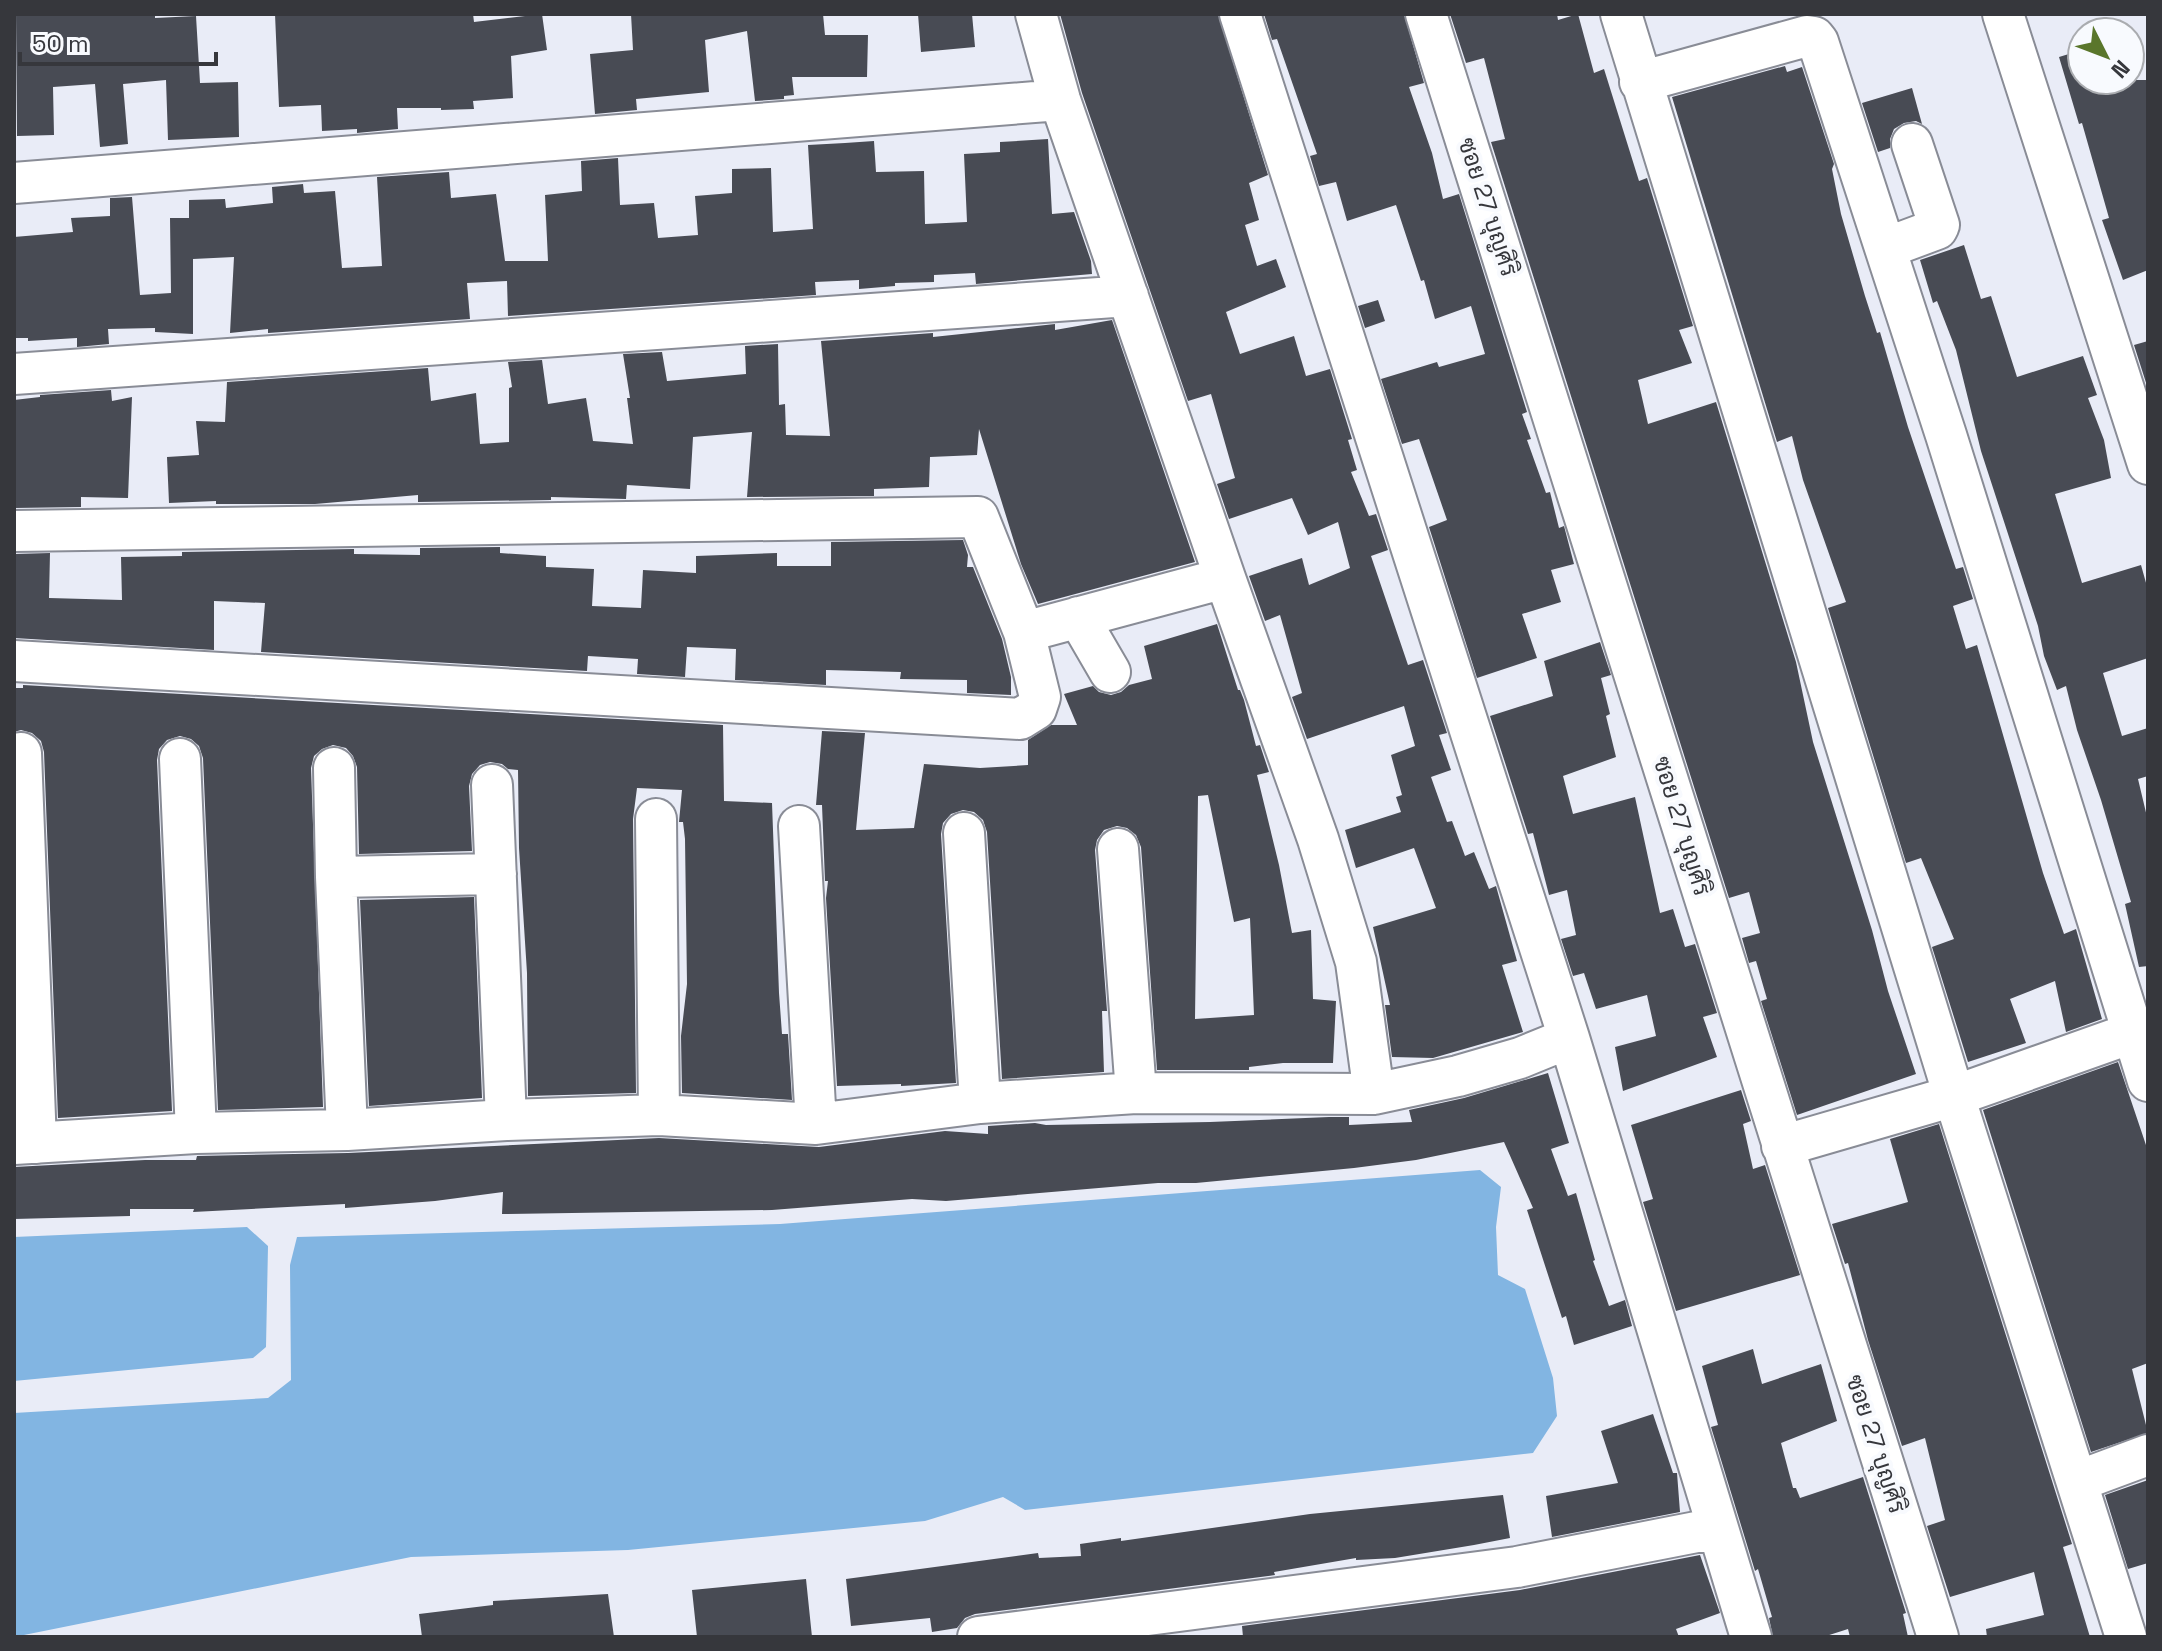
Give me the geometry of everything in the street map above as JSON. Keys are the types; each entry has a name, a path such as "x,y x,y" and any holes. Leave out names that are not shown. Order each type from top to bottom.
{"street":[{"path":"1036,14 1060,100 1318,839 1356,962 1374,1094"},
{"path":"1240,14 1569,1038 1751,1637"},
{"name":"ซอย 27 บุญศิริ","path":"1426,14 1938,1637"},
{"path":"1621,14 1954,1096 2126,1637"},
{"path":"2003,14 2148,464"},
{"path":"1640,82 1807,36 1814,37 1823,53 2148,1081"},
{"path":"14,183 1060,100"},
{"path":"1886,248 1937,229 1939,225 1912,144"},
{"path":"14,374 1128,296"},
{"path":"14,531 978,517 1024,632 1040,697 1036,709 1020,719 14,661"},
{"path":"1024,632 1225,578"},
{"path":"1078,617 1110,672"},
{"path":"21,753 25,1144 196,1133 347,1130 659,1115 816,1124 980,1103 1136,1093 1374,1094 1442,1081 1520,1058 1569,1038"},
{"path":"180,759 196,1133"},
{"path":"334,768 347,1130"},
{"path":"492,785 506,1120"},
{"path":"656,819 659,1115"},
{"path":"799,826 816,1124"},
{"path":"964,833 980,1103"},
{"path":"1118,849 1136,1093"},
{"path":"336,877 496,874"},
{"path":"1782,1146 1954,1096 2132,1033"},
{"path":"2078,1481 2148,1455"},
{"path":"978,1637 1517,1567 1717,1528"}],"water":[{"path":"1480,1170 1501,1187 1496,1227 1498,1275 1525,1289 1553,1378 1557,1416 1533,1453 1025,1510 1003,1497 925,1521 628,1550 411,1557 14,1637 14,1413 268,1398 291,1380 290,1265 297,1237 780,1224"},
{"path":"247,1227 268,1246 266,1347 253,1358 14,1381 14,1237"}],"building":[{"path":"16,14 155,14 155,18 196,16 200,83 238,82 239,137 168,140 166,80 123,84 128,144 100,147 95,84 53,87 54,135 17,136"},
{"path":"275,14 473,14 474,22 542,14 547,50 511,56 513,98 473,101 474,109 397,108 398,129 357,133 357,129 322,131 321,105 279,107"},
{"path":"631,14 823,14 825,35 868,35 867,77 792,77 794,95 784,96 784,99 755,101 747,31 705,40 709,92 636,99 637,110 595,114 590,54 633,50"},
{"path":"918,14 972,14 975,47 921,52"},
{"path":"1060,14 1218,14 1268,175 1249,183 1259,220 1245,225 1257,266 1276,259 1286,287 1226,312 1240,354 1294,336 1306,376 1330,369 1352,439 1348,440 1357,470 1351,472 1369,516 1376,514 1388,550 1371,556 1408,665 1423,660 1447,733 1439,735 1451,770 1431,777 1447,822 1452,821 1465,856 1474,852 1489,889 1496,886 1517,961 1502,965 1523,1032 1433,1058 1392,1057 1385,1005 1390,1005 1373,927 1436,908 1414,848 1356,868 1345,830 1401,812 1396,797 1402,795 1391,755 1415,746 1404,706 1307,739 1292,697 1302,693 1280,615 1265,621 1249,576 1302,558 1309,585 1350,568 1338,522 1308,535 1292,498 1229,519 1217,484 1235,478 1211,394 1188,401 1082,93"},
{"path":"1264,14 1404,14 1424,83 1409,87 1432,153 1443,199 1459,194 1527,412 1522,414 1531,439 1527,440 1546,493 1550,492 1559,528 1564,526 1574,564 1551,570 1561,602 1522,614 1537,658 1477,678 1429,527 1447,520 1419,439 1402,444 1381,379 1437,362 1439,367 1485,354 1471,306 1435,319 1396,205 1347,221 1336,182 1319,186 1310,156 1317,154 1277,39 1272,40"},
{"path":"1450,14 1557,14 1558,20 1578,14 1594,73 1604,69 1639,181 1647,178 1693,326 1679,330 1692,363 1638,380 1648,424 1716,402 1796,662 1813,742 1916,1074 1797,1115 1761,1001 1767,999 1756,961 1749,963 1742,938 1760,933 1749,892 1729,898 1491,142 1505,139 1484,58 1466,63"},
{"path":"2066,55 2066,80 2059,57"},
{"path":"1785,66 1787,72 1802,67 1834,164 1832,169 1841,214 1865,296 1877,333 1880,332 1956,569 1963,567 1973,599 1953,606 1966,649 1977,645 2043,873 2064,934 2076,929 2102,1019 2066,1032 2055,981 2010,999 2026,1043 1968,1062 1932,947 1954,939 1921,858 1906,863 1828,608 1846,602 1803,480 1792,436 1777,442 1672,97"},
{"path":"2148,80 2148,270 2123,280 2102,220 2109,218 2082,123 2079,124 2071,96 2146,96"},
{"path":"1912,88 1922,124 1916,121 1904,123 1894,129 1890,148 1878,152 1862,103"},
{"path":"1048,139 1052,214 1074,212 1091,261 1092,274 976,284 975,273 934,275 934,282 895,283 895,286 859,289 859,280 815,282 816,295 508,316 507,281 467,283 470,319 230,333 234,257 193,259 193,334 155,332 155,328 108,329 109,344 77,347 77,338 28,341 28,338 14,338 14,237 73,232 71,218 110,216 110,198 132,197 140,295 171,293 170,218 189,218 189,200 225,199 226,208 273,203 272,187 303,184 304,193 335,191 342,268 382,266 377,177 449,172 451,198 496,194 505,261 548,261 545,195 582,191 581,161 618,158 620,205 654,203 658,238 698,235 695,196 732,193 732,169 771,168 773,232 813,229 808,145 874,141 876,172 924,171 925,224 967,222 964,154 1000,152 1000,142"},
{"path":"1964,245 1981,299 1991,296 2017,377 2083,356 2097,395 2088,398 2104,440 2111,478 2055,494 2082,583 2141,565 2148,590 2148,658 2103,673 2122,736 2148,728 2148,776 2138,779 2148,821 2148,966 2139,967 2125,904 2131,902 2066,686 2057,690 2044,656 2038,626 1981,451 1956,350 1937,301 1933,303 1920,260"},
{"path":"1378,300 1385,321 1365,328 1358,306"},
{"path":"1112,320 1195,562 1038,604 1021,564 979,429 977,455 930,457 929,487 874,489 874,496 747,497 752,432 693,437 690,489 627,485 626,499 551,497 551,500 418,502 418,495 315,504 169,503 167,457 199,455 196,421 225,422 227,382 428,368 431,401 476,393 480,444 509,442 509,388 512,387 508,362 542,360 548,404 586,398 593,441 633,444 623,354 662,352 667,381 746,374 745,346 778,344 779,405 785,404 786,435 830,436 821,341 933,333 933,337 1055,324 1055,330"},
{"path":"2148,341 2148,389 2134,345"},
{"path":"111,390 112,401 132,397 128,498 81,497 81,507 14,508 14,400"},
{"path":"963,540 968,555 967,567 973,567 1002,639 1011,677 1011,695 967,693 967,680 900,679 901,672 826,670 826,685 735,680 736,649 687,647 685,677 637,674 638,659 588,656 587,671 261,652 265,603 214,601 214,650 14,638 14,554 50,553 49,598 122,600 121,557 182,556 182,552 354,549 354,554 420,555 420,548 500,547 500,553 546,556 546,567 594,569 592,606 641,608 643,570 696,573 696,556 777,553 777,566 831,566 831,542"},
{"path":"1217,624 1244,700 1256,746 1260,745 1269,772 1257,775 1292,933 1311,930 1313,999 1336,1001 1333,1063 1283,1063 1249,1067 1249,1070 1157,1070 1141,847 1136,835 1127,828 1117,826 1104,830 1095,850 1107,1011 1102,1011 1104,1072 1002,1079 987,832 983,820 974,812 963,810 951,814 943,823 941,834 956,1083 837,1086 826,898 828,881 825,881 822,805 816,805 822,731 865,733 856,830 914,828 924,764 980,768 1028,765 1028,740 1051,725 1077,725 1064,694 1093,686 1099,692 1111,695 1129,685 1152,679 1144,646","holes":["1208,795 1234,922 1250,918 1254,1015 1195,1019 1198,796"]},
{"path":"1600,642 1611,675 1601,678 1616,757 1563,776 1573,814 1635,797 1660,913 1673,909 1685,947 1695,944 1717,1013 1703,1017 1717,1057 1623,1091 1615,1047 1656,1036 1647,995 1596,1009 1584,973 1573,976 1561,939 1576,935 1567,890 1549,895 1533,833 1528,834 1490,716 1553,696 1544,661"},
{"path":"23,685 723,725 724,801 772,803 779,993 782,1034 788,1034 792,1100 682,1093 681,1036 687,984 685,839 683,822 679,822 682,790 637,788 633,819 636,1093 528,1096 527,973 519,848 518,770 490,762 480,765 472,774 469,786 472,851 359,854 357,767 346,748 333,745 314,756 311,768 323,1107 218,1110 203,758 199,746 191,739 180,736 167,740 159,749 157,760 172,1111 58,1118 44,752 41,741 32,733 14,732 14,688 23,688"},
{"path":"474,897 482,1098 369,1106 360,900"},
{"path":"2118,1062 2148,1151 2148,1363 2132,1369 2148,1433 2091,1452 1983,1110"},
{"path":"1548,1073 1569,1143 1551,1149 1568,1196 1576,1193 1593,1261 1609,1306 1625,1300 1632,1326 1574,1345 1566,1316 1562,1318 1527,1210 1533,1208 1504,1142 1416,1160 1196,1183 1158,1183 946,1201 912,1199 772,1210 502,1214 503,1192 345,1208 345,1204 193,1212 194,1209 130,1209 130,1216 14,1219 14,1167 196,1160 197,1156 348,1153 659,1138 819,1147 945,1131 988,1134 988,1126 1035,1123 1210,1122 1329,1117 1349,1117 1349,1125 1412,1122 1409,1110 1464,1098"},
{"path":"1741,1090 1751,1121 1743,1124 1753,1169 1765,1165 1800,1275 1676,1311 1643,1202 1653,1199 1631,1125"},
{"path":"1939,1124 2072,1544 2063,1547 2090,1637 1987,1637 1986,1629 2044,1615 2034,1572 1950,1597 1927,1526 1945,1520 1925,1438 1902,1446 1868,1340 1848,1263 1845,1264 1832,1224 1908,1202 1890,1139"},
{"path":"1753,1349 1762,1384 1821,1364 1837,1421 1781,1443 1793,1488 1796,1488 1800,1498 1863,1477 1906,1613 1903,1614 1908,1637 1850,1637 1848,1629 1823,1637 1773,1637 1769,1618 1772,1617 1758,1569 1755,1571 1711,1427 1718,1425 1702,1366"},
{"path":"1653,1414 1673,1473 1677,1473 1680,1512 1552,1537 1546,1496 1618,1483 1601,1431"},
{"path":"2148,1480 2148,1563 2128,1569 2105,1495"},
{"path":"1503,1495 1510,1538 1395,1558 1356,1558 1274,1572 1275,1575 975,1614 965,1618 957,1628 932,1632 930,1618 851,1626 846,1579 1038,1553 1039,1558 1081,1556 1080,1544 1121,1538 1121,1541 1310,1514"},
{"path":"1700,1555 1720,1613 1676,1629 1679,1637 1243,1637 1242,1626 1520,1590"},
{"path":"806,1579 812,1637 697,1637 692,1590"},
{"path":"608,1594 614,1637 422,1637 419,1614 493,1605 493,1601"}]}
